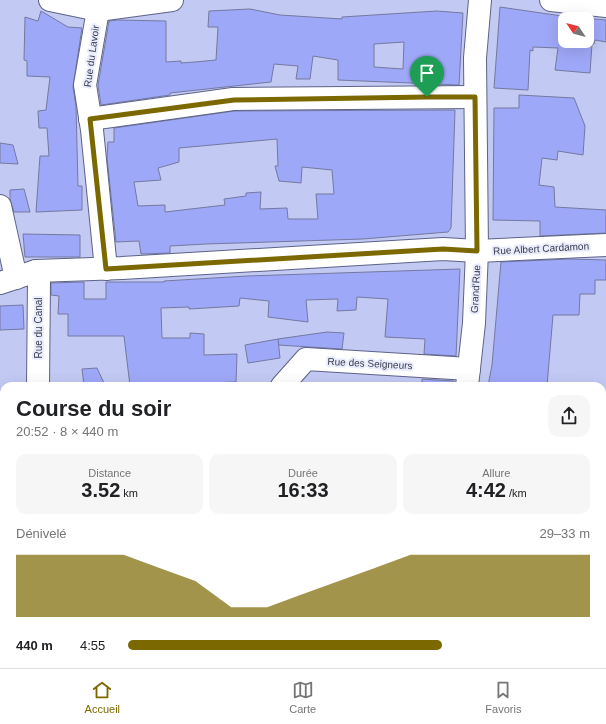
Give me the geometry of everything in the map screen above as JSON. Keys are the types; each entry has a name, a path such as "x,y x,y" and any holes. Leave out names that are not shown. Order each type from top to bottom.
{"street":[{"path":"50,0 98,10 172,0"},
{"name":"Grand'Rue","path":"468,377 474,323 477,251 475,58 480,0"},
{"path":"551,0 598,3"},
{"name":"Rue du Lavoir","path":"98,10 85,85 106,269"},
{"path":"90,119 234,100 475,97"},
{"name":"Rue du Canal","path":"0,206 18,277 39,280 38,382"},
{"name":"Rue Albert Cardamon","path":"18,277 106,269 443,249 477,251 606,245"},
{"name":"Rue des Seigneurs","path":"286,382 306,359 468,377"}],"building":[{"path":"500,7 558,15 558,48 533,47 533,51 530,50 528,90 494,88"},
{"path":"250,9 280,15 342,19 342,17 437,11 463,13 459,85 338,80 338,60 313,56 310,79 296,79 298,66 274,64 271,82 170,93 170,95 101,105 98,85 109,21 166,21 166,62 181,61 181,63 216,60 218,27 208,27 209,11","holes":["404,42 403,69 374,67 374,44"]},
{"path":"41,11 68,27 82,28 73,87 76,106 78,186 82,186 82,210 36,212 40,156 49,156 47,128 39,128 38,111 46,110 50,77 27,76 27,61 24,60 25,17 38,21"},
{"path":"594,19 606,20 606,42 595,40 594,44"},
{"path":"558,48 592,48 590,73 555,70"},
{"path":"519,95 574,98 585,126 583,155 558,151 557,160 542,158 539,185 554,187 555,207 606,210 606,233 540,236 540,221 493,220 494,108 519,108"},
{"path":"455,110 451,228 448,232 363,239 170,246 170,253 141,254 139,241 116,242 107,158 108,142 114,142 114,128 234,111","holes":["277,139 278,166 275,166 279,181 301,183 302,167 332,170 334,194 316,194 318,219 288,219 287,208 260,209 261,192 246,193 246,196 224,199 225,205 165,212 165,205 138,206 134,182 161,180 158,168 179,162 179,148"]},
{"path":"0,143 13,145 18,164 0,163"},
{"path":"24,189 30,212 14,212 10,199 10,190"},
{"path":"23,234 80,235 80,257 25,257"},
{"path":"569,259 606,260 606,280 595,280 595,294 580,294 579,315 553,315 547,382 489,382 492,365 501,262"},
{"path":"460,269 456,356 424,354 425,339 385,337 388,299 357,297 356,310 337,311 338,299 306,300 308,322 268,317 269,301 240,298 239,306 189,309 189,307 161,308 162,338 190,338 190,333 204,334 204,355 237,354 236,382 130,382 124,336 68,336 68,314 58,314 59,296 51,295 51,283 84,282 84,299 106,299 106,282 164,282 247,276"},
{"path":"23,305 24,329 0,330 0,306"},
{"path":"327,332 344,333 342,349 278,345 278,339"},
{"path":"278,339 280,358 248,363 245,345"},
{"path":"97,368 104,382 84,382 82,369"},
{"path":"422,379 454,381 454,382 422,382"}],"route":[{"path":"427,97 475,97 477,251 443,249 106,269 90,119 234,100 427,97"}]}
